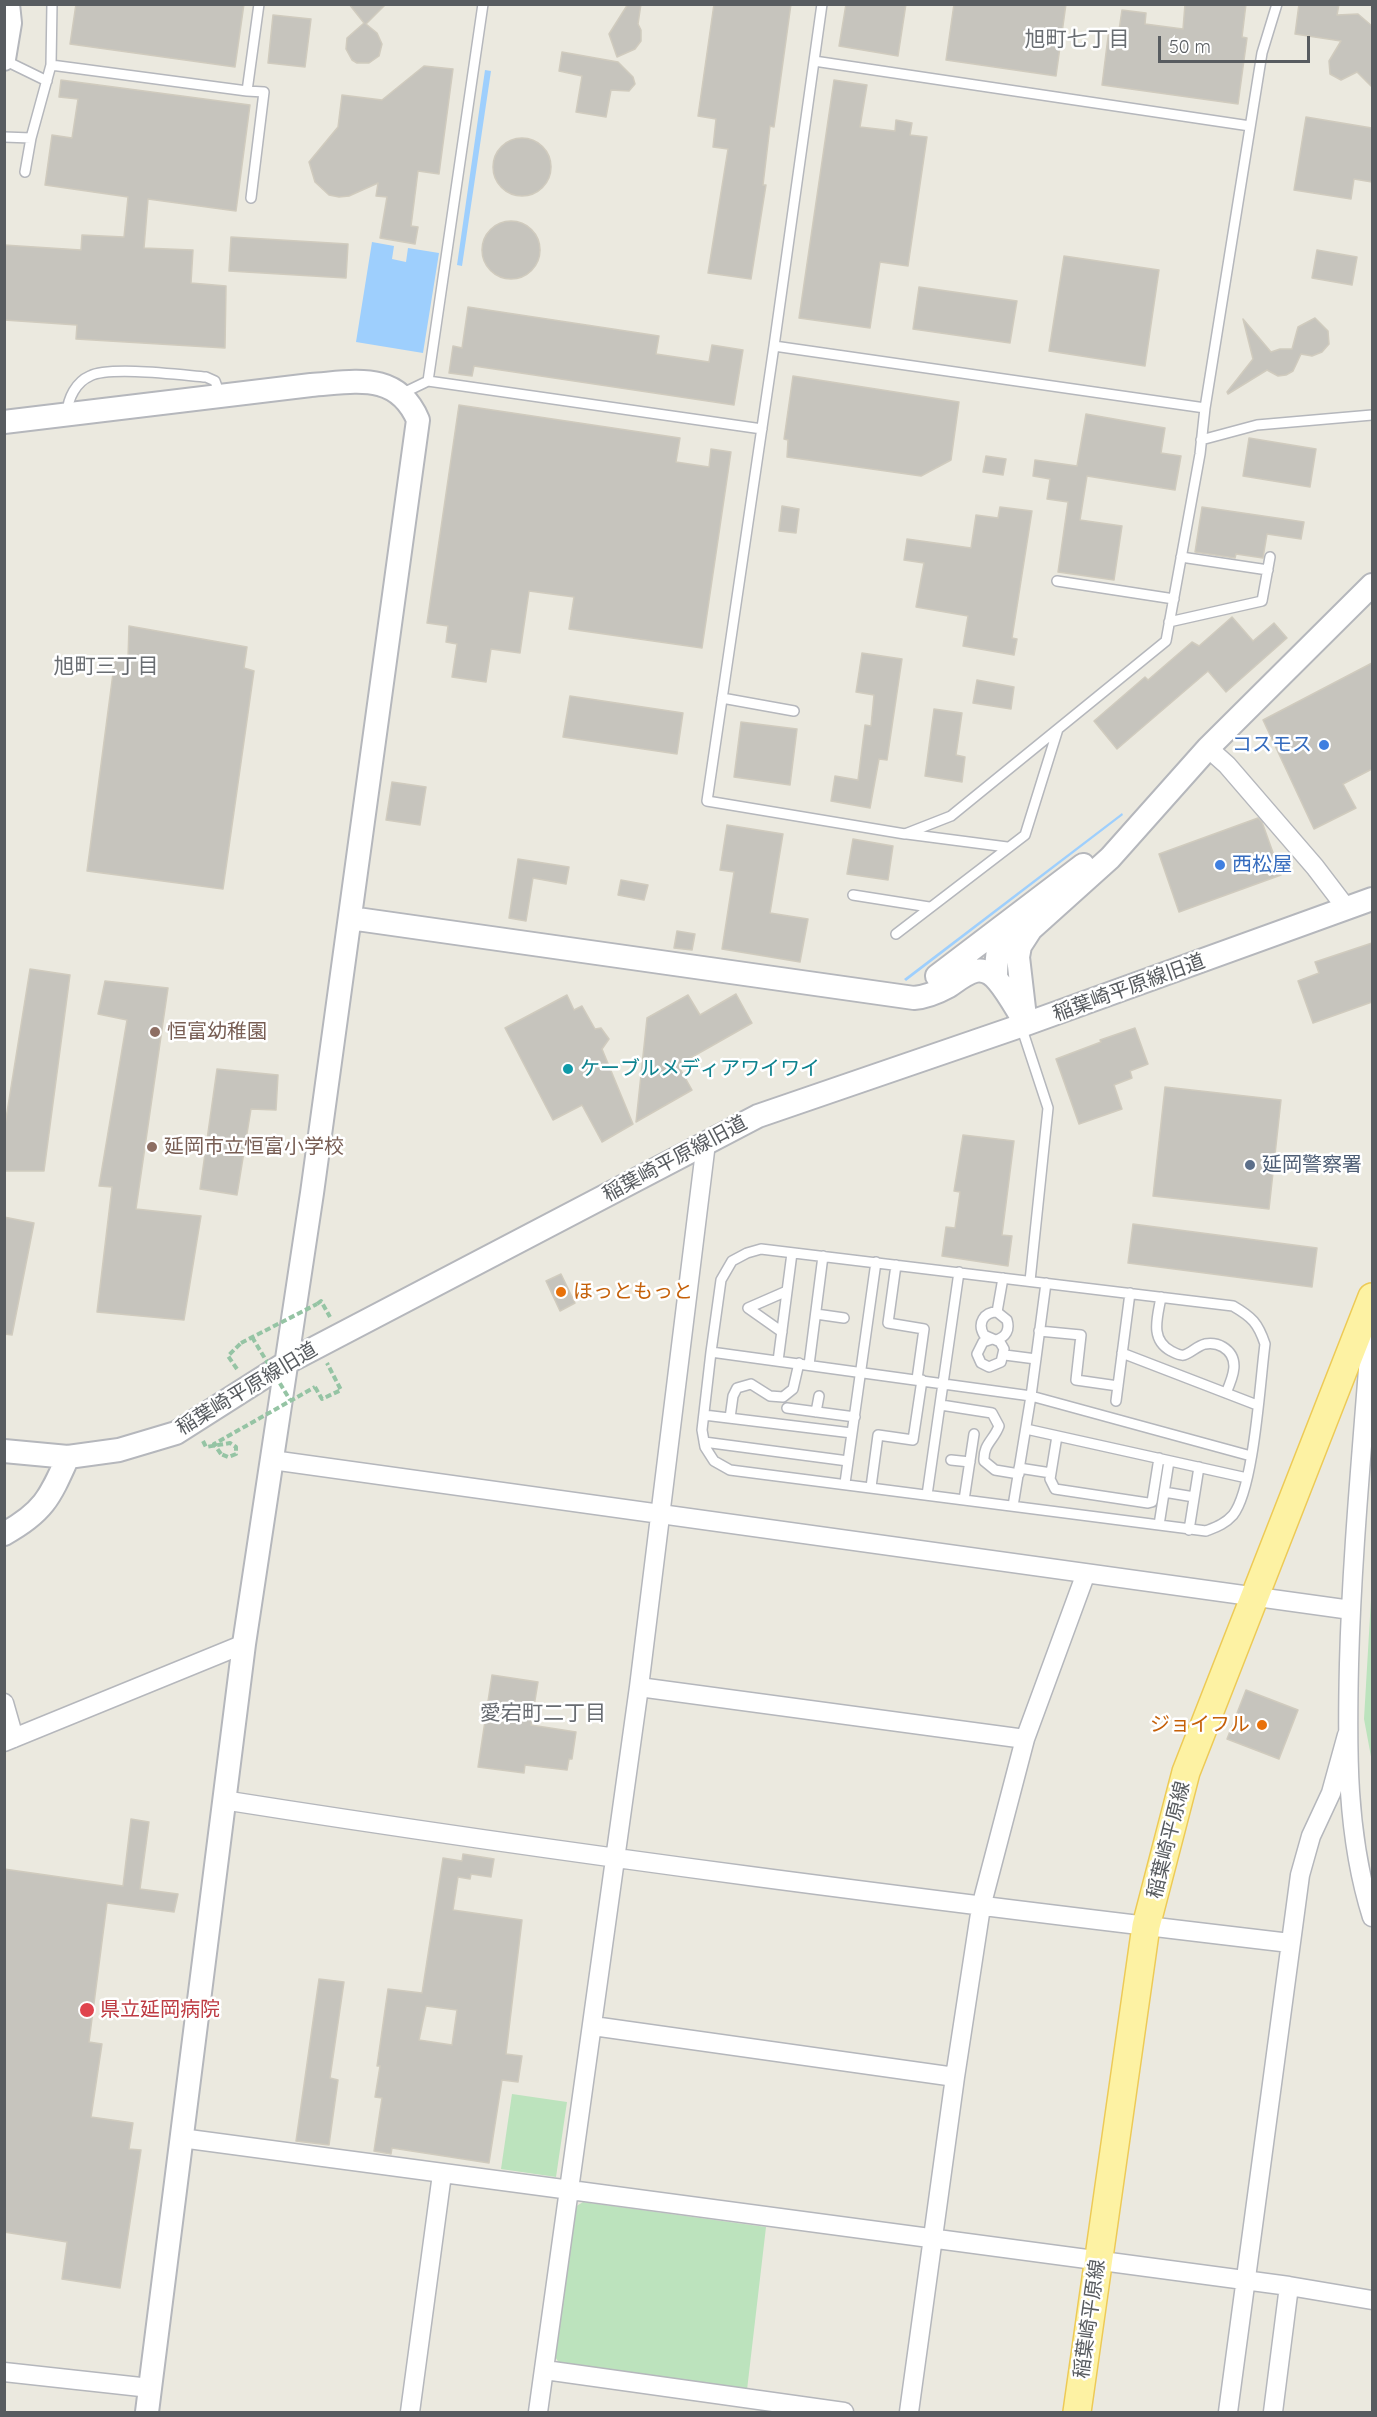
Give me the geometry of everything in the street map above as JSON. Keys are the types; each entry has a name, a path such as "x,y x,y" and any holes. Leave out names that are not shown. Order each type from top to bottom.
{"main road":[{"name":"稲葉崎平原線","path":"1077,2412 1146,1926 1186,1772 1372,1297"}],"street":[{"path":"4,59 10,23 8,4"},
{"path":"4,422 311,385 359,382 390,386 412,405 418,420 350,918 244,1644 147,2412"},
{"path":"1023,1025 1018,957 1020,946 1031,929 1110,858 1208,748 1372,585"},
{"path":"1208,748 1234,773 1347,909"},
{"path":"906,996 915,993 1140,824"},
{"name":"稲葉崎平原線旧道","path":"4,1451 68,1457 119,1450 176,1433 286,1363 758,1116 1023,1025 1372,899"},
{"path":"350,918 906,996 924,997 974,971 982,970 996,978"},
{"path":"1010,921 1000,938 996,956 996,978 1023,1025"},
{"path":"538,2412 639,1687 706,1143"},
{"path":"1372,1310 1350,1610 1347,1736 1350,1798 1364,1891 1372,1917"},
{"path":"4,1534 37,1514 52,1492 68,1457"},
{"path":"272,1460 1086,1574 1256,1595 1350,1610"},
{"path":"909,2412 981,1907 1025,1739 1086,1574"},
{"path":"4,1703 9,1740 244,1644"},
{"path":"639,1687 1025,1739"},
{"path":"1228,2412 1290,1943 1303,1865 1311,1836 1331,1793 1347,1736"},
{"path":"223,1800 616,1858 981,1907 1290,1943"},
{"path":"592,2026 955,2077"},
{"path":"181,2138 1289,2286 1372,2300"},
{"path":"410,2412 442,2174"},
{"path":"1273,2412 1289,2286"},
{"path":"545,2370 844,2412"},
{"path":"4,2372 150,2388"}],"lane":[{"path":"26,172 31,138 51,65 52,4"},
{"path":"247,92 259,4"},
{"path":"428,381 483,4"},
{"path":"822,4 707,801 905,834 1007,847"},
{"path":"905,834 951,816 1166,641 1201,440 1262,53 1277,4"},
{"path":"4,59 47,81"},
{"path":"814,61 1250,126"},
{"path":"51,65 247,92 264,92 251,198"},
{"path":"4,137 31,138"},
{"path":"774,346 1205,408"},
{"path":"67,415 67,404 76,386 91,375 129,372 206,377 215,381 220,396"},
{"path":"401,394 428,381 762,429"},
{"path":"1201,440 1257,425 1372,415"},
{"path":"1181,557 1268,570"},
{"path":"1169,622 1262,602 1270,557"},
{"path":"1057,581 1174,599"},
{"path":"723,698 794,711"},
{"path":"896,934 1025,835 1058,729"},
{"path":"853,895 929,907"},
{"path":"1023,1025 1048,1108 1030,1281"},
{"path":"761,1250 1003,1278 1233,1306 1251,1317 1260,1329 1265,1344 1247,1478 1243,1498 1234,1514 1223,1524 1206,1531 1190,1530 845,1483 730,1470 714,1461 704,1442 702,1430 721,1280 732,1261 747,1253 761,1250"},
{"path":"778,1361 792,1253"},
{"path":"730,1418 733,1396 737,1388 751,1384 770,1396 783,1397 794,1389 804,1364 816,1314 823,1256"},
{"path":"845,1483 876,1262"},
{"path":"871,1487 878,1435 913,1440 924,1329 888,1323 896,1265"},
{"path":"927,1495 959,1272"},
{"path":"997,1312 1003,1278"},
{"path":"1013,1506 1046,1283"},
{"path":"782,1332 748,1308 787,1291"},
{"path":"1116,1401 1130,1293"},
{"path":"1161,1297 1156,1333 1161,1343 1176,1354 1185,1355 1202,1344 1209,1343 1220,1345 1229,1351 1235,1365 1234,1374 1226,1393"},
{"path":"994,1340 983,1342 977,1354 981,1363 989,1367 998,1365 1005,1355 1003,1346 994,1340 984,1335 981,1321 988,1314 997,1312 1005,1316 1008,1329 1004,1336 994,1340"},
{"path":"816,1314 844,1318"},
{"path":"1040,1330 1081,1335 1076,1380 1118,1386"},
{"path":"711,1352 1031,1396 1251,1456"},
{"path":"1122,1353 1257,1405"},
{"path":"1005,1355 1036,1359"},
{"path":"816,1412 819,1396"},
{"path":"940,1405 992,1413 999,1426 996,1435 983,1451 984,1461 995,1470 1051,1473"},
{"path":"787,1408 855,1417"},
{"path":"704,1415 852,1433"},
{"path":"1026,1429 1247,1478"},
{"path":"964,1500 974,1434"},
{"path":"1057,1436 1050,1479 1055,1489 1152,1502 1159,1458"},
{"path":"704,1442 848,1461"},
{"path":"951,1460 970,1462"},
{"path":"1160,1526 1169,1461"},
{"path":"1190,1530 1199,1467"},
{"path":"1164,1492 1194,1497"}],"path":[{"path":"228,1356 241,1343 316,1304"},
{"path":"252,1337 290,1400"},
{"path":"206,1447 231,1443 236,1447 236,1454 228,1457 221,1454 214,1444 315,1387 322,1400 341,1390 318,1346"}],"green space":[{"path":"1372,1582 1372,1762 1364,1719"},
{"path":"512,2094 567,2102 556,2177 501,2169"},
{"path":"583,2202 766,2227 747,2390 560,2364 555,2357 575,2207"}],"water":[{"path":"485,70 491,71 462,266 457,265"},
{"path":"372,242 394,246 392,259 406,262 408,248 439,253 423,353 356,342"},
{"path":"1122,813 1123,815 906,981 904,979"}],"building":[{"path":"76,4 244,4 235,67 70,44"},
{"path":"349,4 386,4 366,24 377,33 382,44 379,56 369,63 357,63 352,60 346,49 347,38 364,23"},
{"path":"628,4 641,4 638,24 641,30 641,41 635,49 617,57 609,34"},
{"path":"714,4 791,4 774,127 770,126 763,185 766,185 751,279 708,273 728,149 713,147 716,119 698,116"},
{"path":"846,4 906,4 898,56 839,46"},
{"path":"954,4 1066,4 1056,76 946,60"},
{"path":"1185,4 1246,4 1242,37 1247,38 1238,104 1102,85 1109,29 1119,30 1122,10 1146,13 1145,24 1183,29"},
{"path":"1299,4 1339,4 1337,15 1358,14 1372,26 1372,87 1357,72 1341,80 1330,74 1329,61 1341,41 1295,34"},
{"path":"273,15 311,19 305,67 268,63"},
{"path":"562,52 618,62 633,77 635,84 629,91 611,90 606,117 576,112 582,76 559,71"},
{"path":"424,66 453,69 439,174 418,171 411,226 418,227 415,244 380,238 387,197 376,196 378,183 349,196 329,195 315,182 309,162 338,127 342,95 382,100"},
{"path":"61,80 250,105 236,211 148,199 144,248 193,250 191,283 226,286 225,348 76,339 77,325 4,320 4,245 81,250 82,235 124,237 128,197 45,185 52,135 72,138 78,99 59,97"},
{"path":"834,80 867,85 860,127 895,131 896,120 912,123 910,135 927,137 908,266 880,262 870,328 799,318"},
{"path":"1306,117 1372,128 1372,182 1354,179 1351,199 1294,190"},
{"path":"522,138 533,140 546,151 551,167 549,178 538,191 522,196 511,194 498,183 493,167 495,156 506,143"},
{"path":"511,221 522,223 535,234 540,250 538,261 527,274 511,279 500,277 487,266 482,250 484,239 495,226"},
{"path":"231,237 348,244 346,278 229,271"},
{"path":"1317,250 1357,257 1352,285 1312,278"},
{"path":"1064,256 1159,270 1145,366 1049,351"},
{"path":"919,287 1017,301 1010,343 913,329"},
{"path":"468,307 659,336 656,354 709,362 712,345 743,350 734,405 474,366 472,376 449,373 453,346 462,348"},
{"path":"1315,318 1328,331 1329,344 1322,352 1312,356 1301,354 1293,371 1286,375 1278,376 1267,370 1228,394 1227,392 1253,359 1243,319 1271,352 1292,349 1298,327"},
{"path":"793,376 959,402 951,460 921,476 787,457 788,440 784,439"},
{"path":"459,405 680,438 676,462 709,467 711,449 731,452 702,648 569,629 574,597 529,591 520,653 491,649 486,682 452,677 457,644 446,642 448,626 427,623"},
{"path":"1086,414 1165,428 1161,453 1181,456 1175,490 1087,476 1080,520 1122,526 1114,580 1058,572 1068,502 1047,499 1050,479 1033,476 1035,460 1077,466"},
{"path":"1249,438 1316,449 1310,487 1243,476"},
{"path":"986,456 1006,459 1003,475 983,472"},
{"path":"782,506 799,509 796,533 779,531"},
{"path":"1000,507 1032,511 1012,638 1017,639 1014,655 963,646 968,616 916,607 924,563 904,560 907,539 971,548 976,515 998,518"},
{"path":"1202,507 1304,522 1301,539 1267,534 1263,558 1236,554 1235,558 1195,552"},
{"path":"1232,617 1253,641 1274,623 1287,638 1226,692 1208,671 1117,749 1094,721 1145,677 1148,680 1192,642 1199,646"},
{"path":"129,626 247,647 244,668 254,671 223,889 87,871 115,658 128,659"},
{"path":"862,653 902,659 887,760 879,759 870,808 831,801 835,776 858,780 865,725 871,726 874,695 856,692"},
{"name":"コスモス","path":"1372,663 1372,769 1343,784 1356,808 1314,829 1263,720"},
{"path":"977,680 1014,687 1011,709 973,703"},
{"path":"570,696 683,713 677,754 563,737"},
{"path":"934,709 962,713 956,755 965,757 962,782 925,776"},
{"path":"741,722 797,729 790,785 734,777"},
{"path":"392,782 426,787 420,825 386,820"},
{"name":"西松屋","path":"1258,818 1262,822 1281,875 1179,912 1159,854"},
{"path":"727,825 783,834 770,913 808,919 800,962 722,949 734,872 720,870"},
{"path":"853,839 893,846 888,880 847,874"},
{"path":"518,859 569,867 566,884 533,878 526,921 509,918"},
{"path":"621,880 648,885 644,900 618,895"},
{"path":"677,931 695,934 692,950 674,948"},
{"path":"1372,943 1372,1002 1313,1023 1298,981 1319,973 1315,962"},
{"path":"30,969 70,975 44,1171 4,1171 4,1131"},
{"path":"105,981 168,988 136,1209 201,1216 184,1320 97,1312 112,1187 99,1186 127,1020 98,1014"},
{"path":"736,994 752,1023 678,1065 692,1090 636,1122 647,1018 688,995 700,1015"},
{"name":"ケーブルメディアワイワイ","path":"567,995 574,1010 582,1006 595,1029 601,1028 609,1039 602,1049 633,1124 602,1142 582,1105 553,1120 505,1028"},
{"path":"1135,1028 1148,1064 1130,1071 1132,1078 1114,1085 1122,1109 1079,1124 1056,1059"},
{"path":"217,1069 278,1075 276,1110 251,1109 237,1195 200,1189"},
{"path":"1165,1087 1281,1100 1269,1209 1153,1196"},
{"path":"963,1135 1014,1141 1002,1235 1012,1236 1008,1266 942,1256 946,1227 955,1228 960,1192 954,1191"},
{"path":"4,1217 34,1223 12,1335 4,1334"},
{"path":"1133,1224 1317,1248 1312,1287 1128,1263"},
{"name":"ほっともっと","path":"561,1274 575,1303 560,1311 546,1281"},
{"path":"492,1675 538,1682 531,1725 576,1732 572,1759 569,1759 567,1770 525,1765 524,1773 478,1767"},
{"name":"ジョイフル","path":"1246,1690 1298,1710 1279,1759 1227,1739"},
{"path":"131,1819 149,1822 140,1889 178,1894 174,1912 107,1903 89,2042 102,2044 91,2117 133,2123 129,2149 141,2150 120,2288 62,2279 67,2242 4,2232 4,1869 123,1886"},
{"path":"463,1854 494,1859 491,1877 471,1874 470,1879 458,1877 453,1910 522,1920 506,2054 522,2056 518,2082 502,2080 489,2163 392,2148 391,2154 374,2151 382,2098 375,2097 380,2066 377,2066 388,1989 422,1993 443,1858 462,1861","holes":["426,2006 457,2010 452,2045 419,2040"]},
{"path":"319,1979 344,1982 330,2078 338,2080 329,2145 296,2141"}],"place":[{"name":"コスモス","path":"1324,745"},
{"name":"西松屋","path":"1220,865"},
{"name":"恒富幼稚園","path":"155,1032"},
{"name":"ケーブルメディアワイワイ","path":"568,1069"},
{"name":"延岡市立恒富小学校","path":"152,1147"},
{"name":"延岡警察署","path":"1250,1165"},
{"name":"ほっともっと","path":"561,1292"},
{"name":"ジョイフル","path":"1262,1725"},
{"name":"県立延岡病院","path":"87,2010"}],"district":[{"name":"旭町七丁目","path":"1077,40"},
{"name":"旭町三丁目","path":"106,667"},
{"name":"愛宕町二丁目","path":"543,1714"}]}
